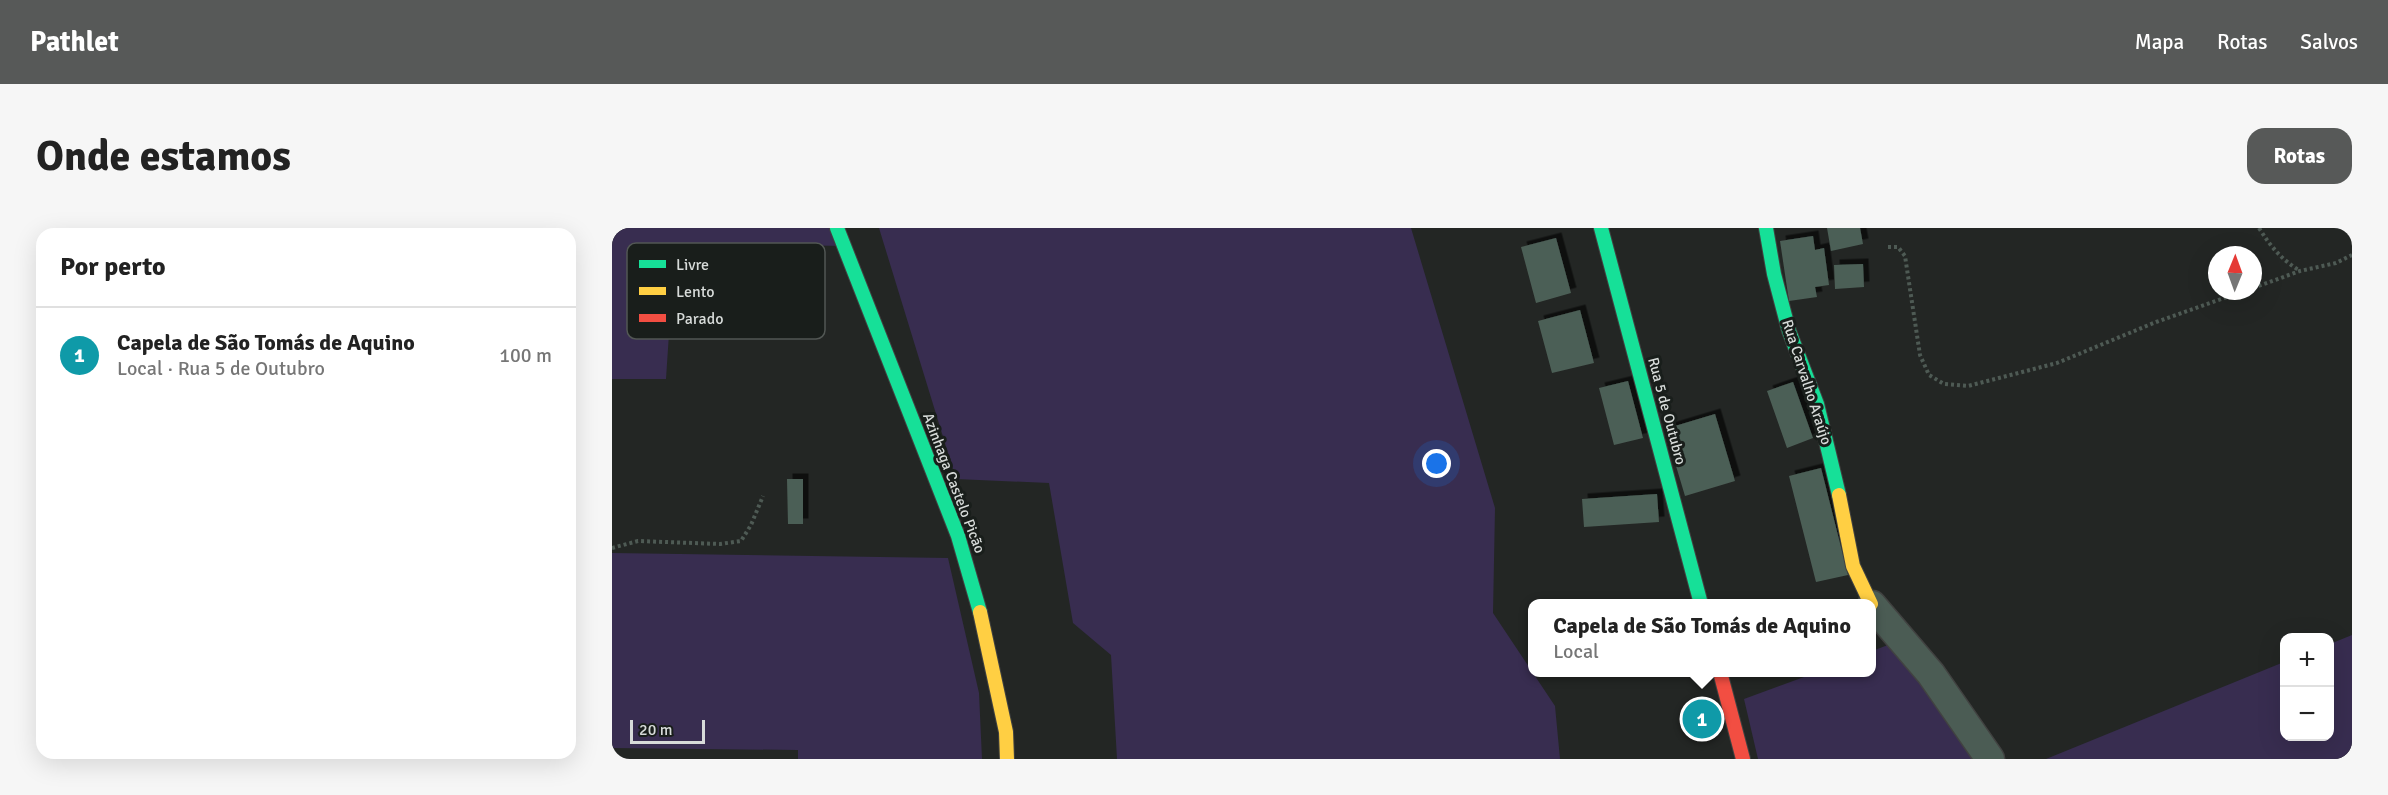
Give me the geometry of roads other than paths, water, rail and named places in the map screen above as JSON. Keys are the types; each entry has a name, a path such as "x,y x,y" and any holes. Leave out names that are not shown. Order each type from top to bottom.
{"street":[{"name":"Azinhaga Castelo Picão","path":"837,228 969,569 1006,732 1007,759"},
{"name":"Rua 5 de Outubro","path":"1601,228 1700,599"},
{"name":"Rua Carvalho Araújo","path":"1767,228 1774,274 1789,331 1820,415 1836,478 1853,566 1869,599"},
{"name":"Rua Carvalho Araújo","path":"1876,610 1931,674 1990,759"},
{"path":"1721,677 1743,759"}],"place":[{"name":"Capela de São Tomás de Aquino","path":"1702,719"}]}
